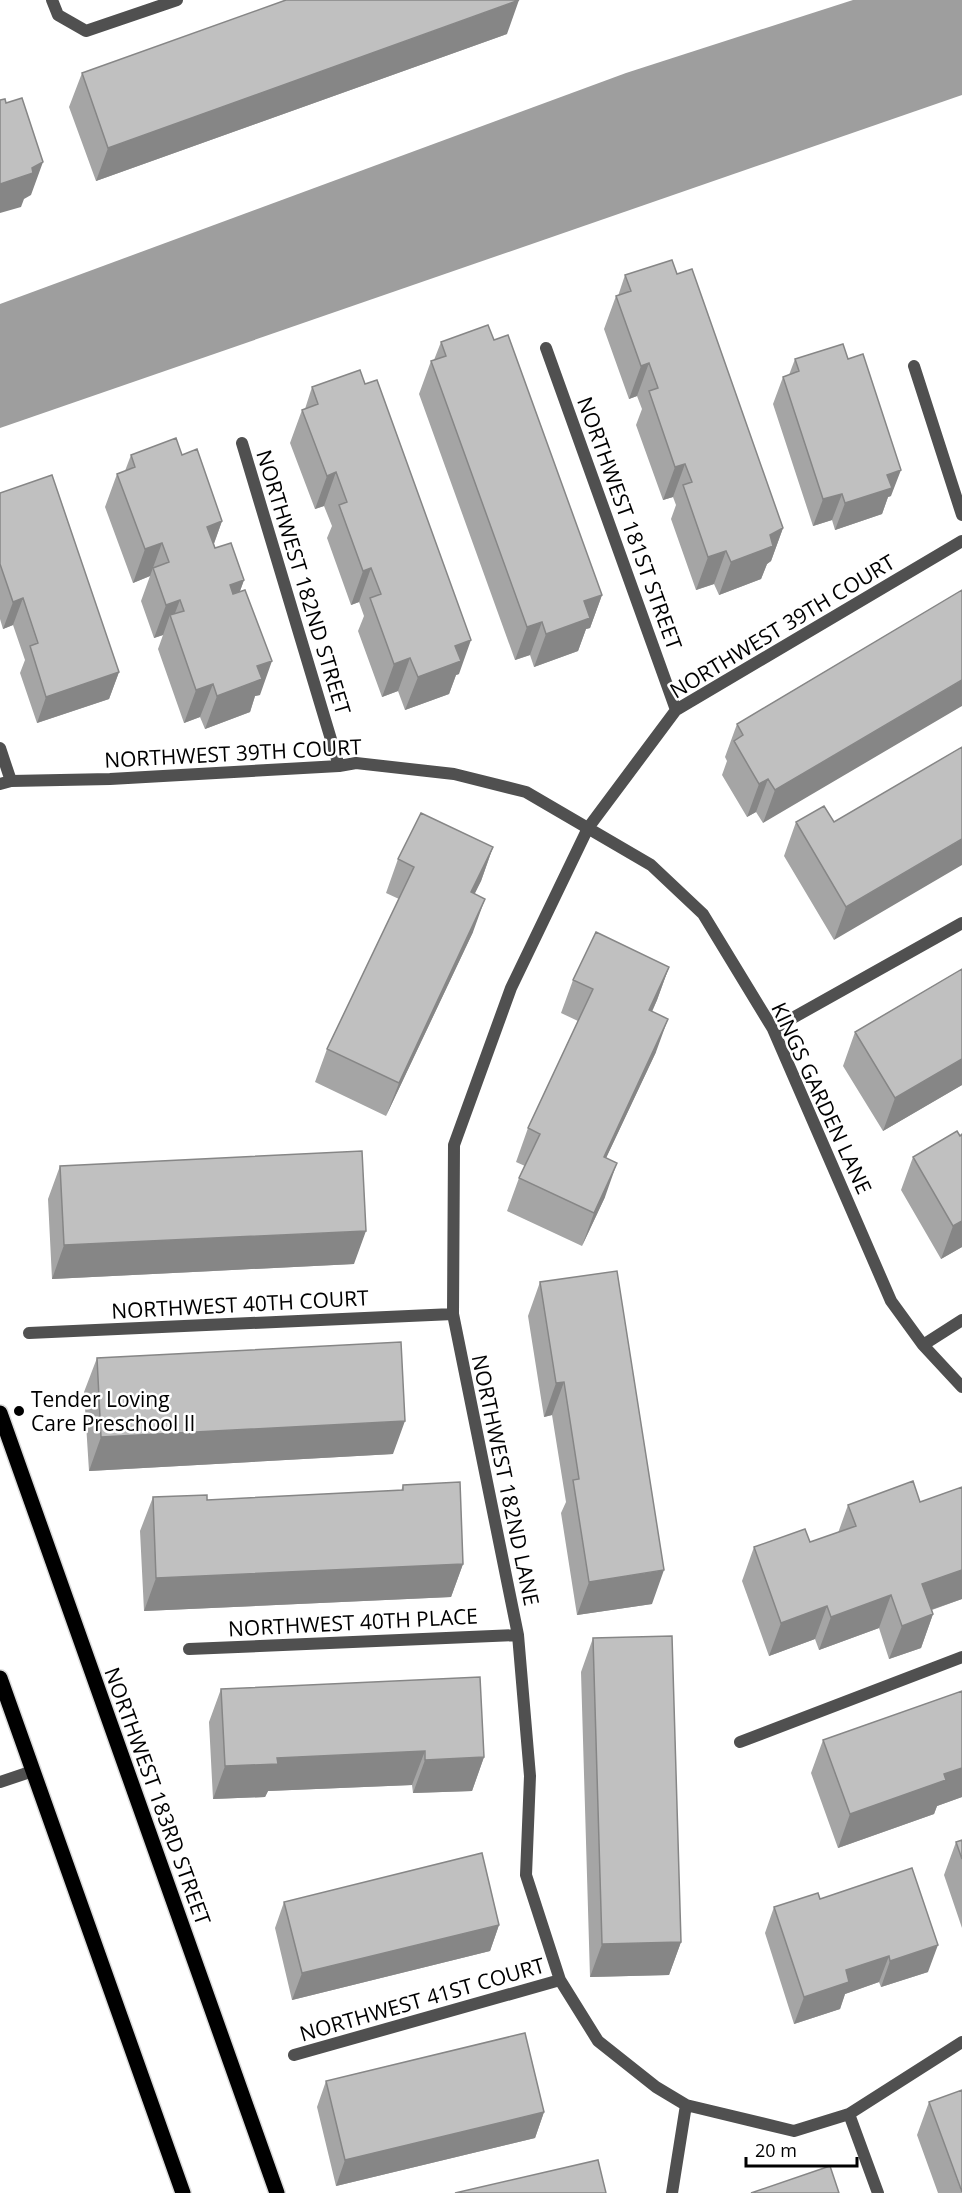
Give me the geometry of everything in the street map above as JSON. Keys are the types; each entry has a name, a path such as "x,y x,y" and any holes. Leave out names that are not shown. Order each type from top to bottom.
{"main road":[{"name":"NORTHWEST 183RD STREET","path":"0,1413 277,2193"},
{"path":"0,1678 183,2193"}],"street":[{"path":"52,0 58,15 86,31 177,0"},
{"name":"NORTHWEST 181ST STREET","path":"546,348 676,710"},
{"path":"914,366 962,515"},
{"name":"NORTHWEST 182ND STREET","path":"242,443 339,766"},
{"name":"NORTHWEST 39TH COURT","path":"6,782 110,779 339,766 356,763 454,774 526,792 588,828 676,710 962,541"},
{"path":"0,748 6,782"},
{"name":"KINGS GARDEN LANE","path":"588,828 651,865 703,914 772,1029 891,1300 923,1345 962,1387"},
{"name":"NORTHWEST 182ND LANE","path":"588,828 511,987 454,1145 453,1314 518,1635 530,1776 526,1875 560,1980 598,2041 656,2087 686,2105"},
{"path":"772,1029 962,923"},
{"name":"NORTHWEST 40TH COURT","path":"29,1333 453,1314"},
{"path":"923,1345 962,1320"},
{"name":"NORTHWEST 40TH PLACE","path":"189,1649 518,1635"},
{"path":"740,1742 962,1657"},
{"path":"0,1782 33,1771"},
{"name":"NORTHWEST 41ST COURT","path":"294,2055 560,1980"},
{"path":"672,2193 686,2105 794,2130 849,2114 962,2042"},
{"path":"849,2114 878,2193"}],"shaded area":[{"path":"853,0 962,0 962,95 0,428 0,304 626,73"}],"building":[{"path":"286,0 519,0 108,148 82,73"},
{"path":"22,98 43,162 32,168 33,173 0,184 0,100 5,99 6,103"},
{"path":"672,260 677,274 692,269 783,528 770,535 773,546 731,562 726,551 708,557 683,485 692,482 685,464 675,467 649,391 658,388 649,363 641,366 616,296 631,291 625,275"},
{"path":"488,325 494,340 508,335 602,595 584,601 590,618 546,634 542,622 527,627 431,361 446,356 441,342"},
{"path":"843,344 848,359 863,354 901,470 887,475 892,488 845,503 842,494 823,499 783,377 799,371 795,359"},
{"path":"360,370 365,384 377,380 471,640 455,646 461,661 418,677 410,658 394,664 370,598 381,594 371,568 363,571 339,505 347,502 336,472 327,476 302,410 318,404 312,387"},
{"path":"176,438 182,455 197,449 222,521 207,527 215,548 231,543 244,580 230,585 233,594 245,590 272,661 257,666 262,679 217,696 213,684 196,690 170,615 184,611 180,600 166,605 153,568 169,562 162,543 145,549 117,474 135,467 131,455"},
{"path":"52,475 119,672 46,697 30,646 38,643 23,598 13,602 0,564 0,493"},
{"path":"962,590 962,680 775,790 768,779 759,784 734,741 743,735 737,724"},
{"path":"962,747 962,839 846,907 796,822 824,806 834,822"},
{"path":"421,813 493,847 471,892 485,899 399,1083 327,1049 414,867 398,859"},
{"path":"596,932 669,967 649,1010 668,1019 604,1157 617,1163 594,1213 519,1178 540,1134 528,1128 593,989 573,980"},
{"path":"962,969 962,1059 895,1098 855,1032"},
{"path":"957,1131 960,1136 962,1134 962,1221 953,1226 913,1157"},
{"path":"362,1151 366,1231 64,1245 60,1166"},
{"path":"617,1271 664,1570 589,1582 573,1480 579,1479 564,1382 556,1383 540,1282"},
{"path":"401,1342 405,1421 101,1437 97,1358"},
{"path":"913,1481 920,1502 962,1487 962,1570 922,1584 933,1614 902,1626 891,1595 831,1617 827,1606 781,1623 754,1547 805,1529 810,1542 856,1526 848,1505"},
{"path":"460,1482 463,1564 156,1578 153,1497 207,1495 207,1500 403,1490 403,1485"},
{"path":"672,1636 681,1942 602,1944 593,1638"},
{"path":"480,1677 484,1757 425,1760 425,1751 277,1758 278,1764 225,1766 221,1689"},
{"path":"962,1691 962,1768 944,1774 946,1780 850,1814 823,1740"},
{"path":"962,1840 962,1859 956,1842"},
{"path":"482,1853 499,1925 302,1973 284,1902"},
{"path":"912,1868 938,1945 890,1961 889,1956 846,1970 849,1982 804,1997 774,1907 818,1893 820,1899"},
{"path":"525,2033 544,2112 345,2160 326,2081"},
{"path":"962,2090 962,2192 929,2102"},
{"path":"598,2160 606,2193 455,2193"},
{"path":"830,2166 839,2193 751,2193"}],"place":[{"name":"Tender Loving Care Preschool II","path":"19,1411"}]}
